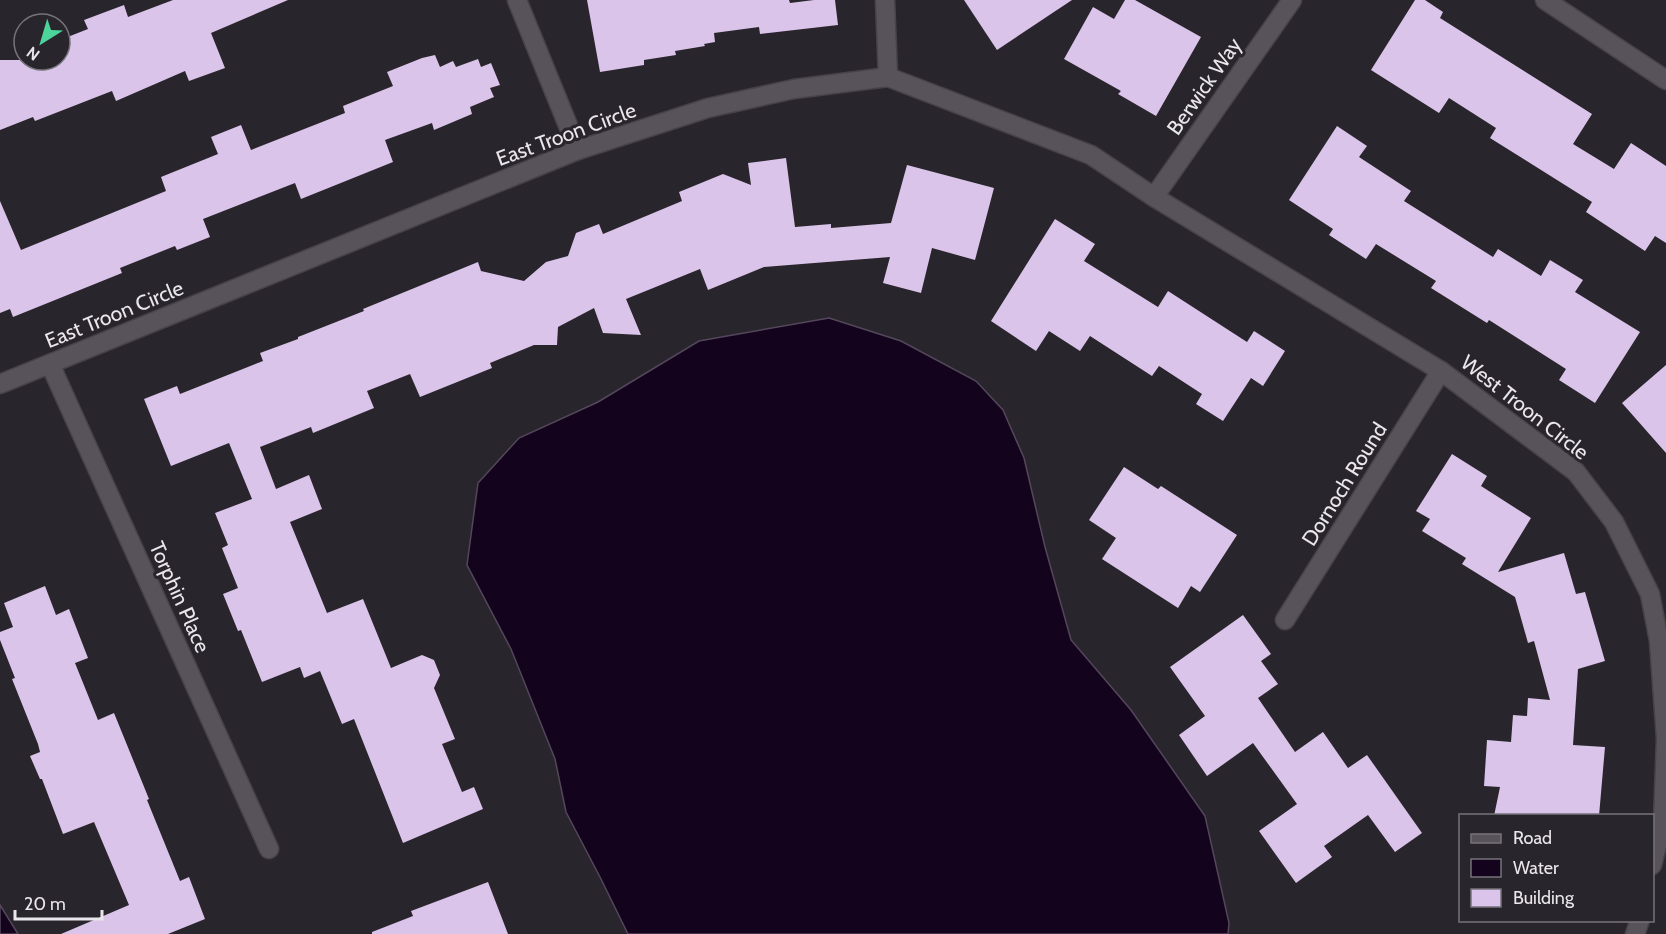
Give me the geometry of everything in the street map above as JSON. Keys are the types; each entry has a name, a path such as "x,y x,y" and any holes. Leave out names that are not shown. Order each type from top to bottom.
{"street":[{"path":"517,0 578,150"},
{"path":"885,0 888,77"},
{"name":"Berwick Way","path":"1154,197 1292,0"},
{"path":"1545,0 1666,80"},
{"name":"East Troon Circle","path":"0,384 578,150 708,108 794,89 888,77 1091,155 1154,197"},
{"name":"West Troon Circle","path":"1154,197 1441,371 1576,472 1614,522 1650,594 1659,640 1666,739 1663,821 1654,861"},
{"name":"Torphin Place","path":"50,364 269,849"},
{"name":"Dornoch Round","path":"1285,620 1441,371"}],"water":[{"path":"829,318 901,341 976,381 1003,410 1024,458 1045,547 1071,640 1131,710 1205,816 1229,923 1228,934 628,934 566,812 555,759 511,649 467,565 478,483 519,438 598,402 699,341"},
{"path":"0,905 18,934 0,934"}],"building":[{"path":"173,0 288,0 211,33 225,68 189,81 185,71 116,101 112,91 35,121 33,117 0,130 0,60 12,60 12,72 72,72 72,35 88,29 84,20 124,5 128,17"},
{"path":"587,0 789,0 790,3 835,0 838,25 760,34 759,27 714,33 715,42 704,44 705,46 675,51 676,55 644,60 644,65 600,72"},
{"path":"964,0 1072,0 997,50"},
{"path":"1125,0 1135,0 1201,37 1156,116 1118,94 1121,91 1064,59 1093,7 1114,19"},
{"path":"1415,0 1425,0 1443,12 1440,18 1592,114 1573,144 1614,169 1631,143 1666,166 1666,243 1655,236 1645,251 1586,212 1592,202 1490,138 1496,128 1449,98 1439,113 1371,70"},
{"path":"435,55 440,67 453,61 456,67 478,59 481,67 491,63 500,85 490,88 494,97 470,107 472,114 434,130 432,123 385,140 393,162 301,199 295,183 203,219 210,237 177,250 175,246 120,268 122,273 13,317 10,309 0,313 0,201 21,250 166,191 161,177 218,154 211,137 241,125 251,150 345,113 343,106 393,86 387,72"},
{"path":"1337,126 1367,146 1359,157 1411,191 1404,201 1493,257 1498,249 1541,276 1550,260 1583,280 1575,292 1640,332 1595,403 1559,380 1566,369 1489,320 1487,323 1431,288 1436,281 1376,244 1366,259 1329,235 1333,229 1289,200"},
{"path":"786,158 795,227 831,224 831,228 891,223 907,165 994,188 975,260 932,248 921,293 883,283 890,257 764,267 708,290 700,269 626,299 641,335 603,333 594,308 558,327 557,345 534,345 490,363 492,368 420,397 410,374 367,391 374,408 313,433 311,427 260,447 276,489 309,475 322,509 290,522 327,613 363,599 391,668 422,655 434,660 440,675 434,688 455,739 442,744 462,792 474,787 483,809 403,843 354,719 342,724 320,671 304,678 300,667 262,682 241,630 238,631 223,594 238,588 222,548 228,545 215,513 252,499 229,443 171,466 144,399 177,386 180,394 263,361 260,353 478,262 481,271 524,281 546,262 568,256 576,233 599,224 603,234 682,201 679,192 723,174 751,185 748,163"},
{"path":"1055,219 1095,244 1084,261 1158,307 1168,291 1247,342 1254,331 1285,351 1263,386 1251,378 1223,421 1196,404 1202,394 1159,366 1152,376 1090,336 1080,351 1049,331 1036,351 991,321"},
{"path":"1666,365 1666,453 1622,403"},
{"path":"1452,454 1487,476 1481,486 1531,518 1498,572 1564,553 1576,594 1585,592 1605,661 1578,669 1573,745 1605,747 1599,814 1494,814 1500,787 1484,786 1487,740 1511,742 1513,715 1527,716 1528,698 1550,700 1534,641 1528,643 1515,597 1462,564 1466,558 1422,531 1430,519 1416,511"},
{"path":"1124,467 1158,489 1161,486 1237,535 1200,592 1191,586 1178,608 1102,559 1116,538 1089,520"},
{"path":"45,586 56,615 69,609 88,658 75,663 98,720 114,713 180,881 189,877 205,919 168,934 61,934 129,905 94,822 63,834 42,779 30,756 40,752 12,679 15,678 0,640 0,632 13,627 4,603"},
{"path":"1243,615 1271,654 1261,661 1278,684 1258,698 1295,752 1323,732 1348,768 1367,755 1422,833 1395,852 1368,815 1324,846 1332,857 1296,883 1259,831 1297,804 1253,743 1207,776 1179,735 1205,716 1170,667"},
{"path":"488,882 508,934 372,934 372,932 413,916 411,911"}]}
